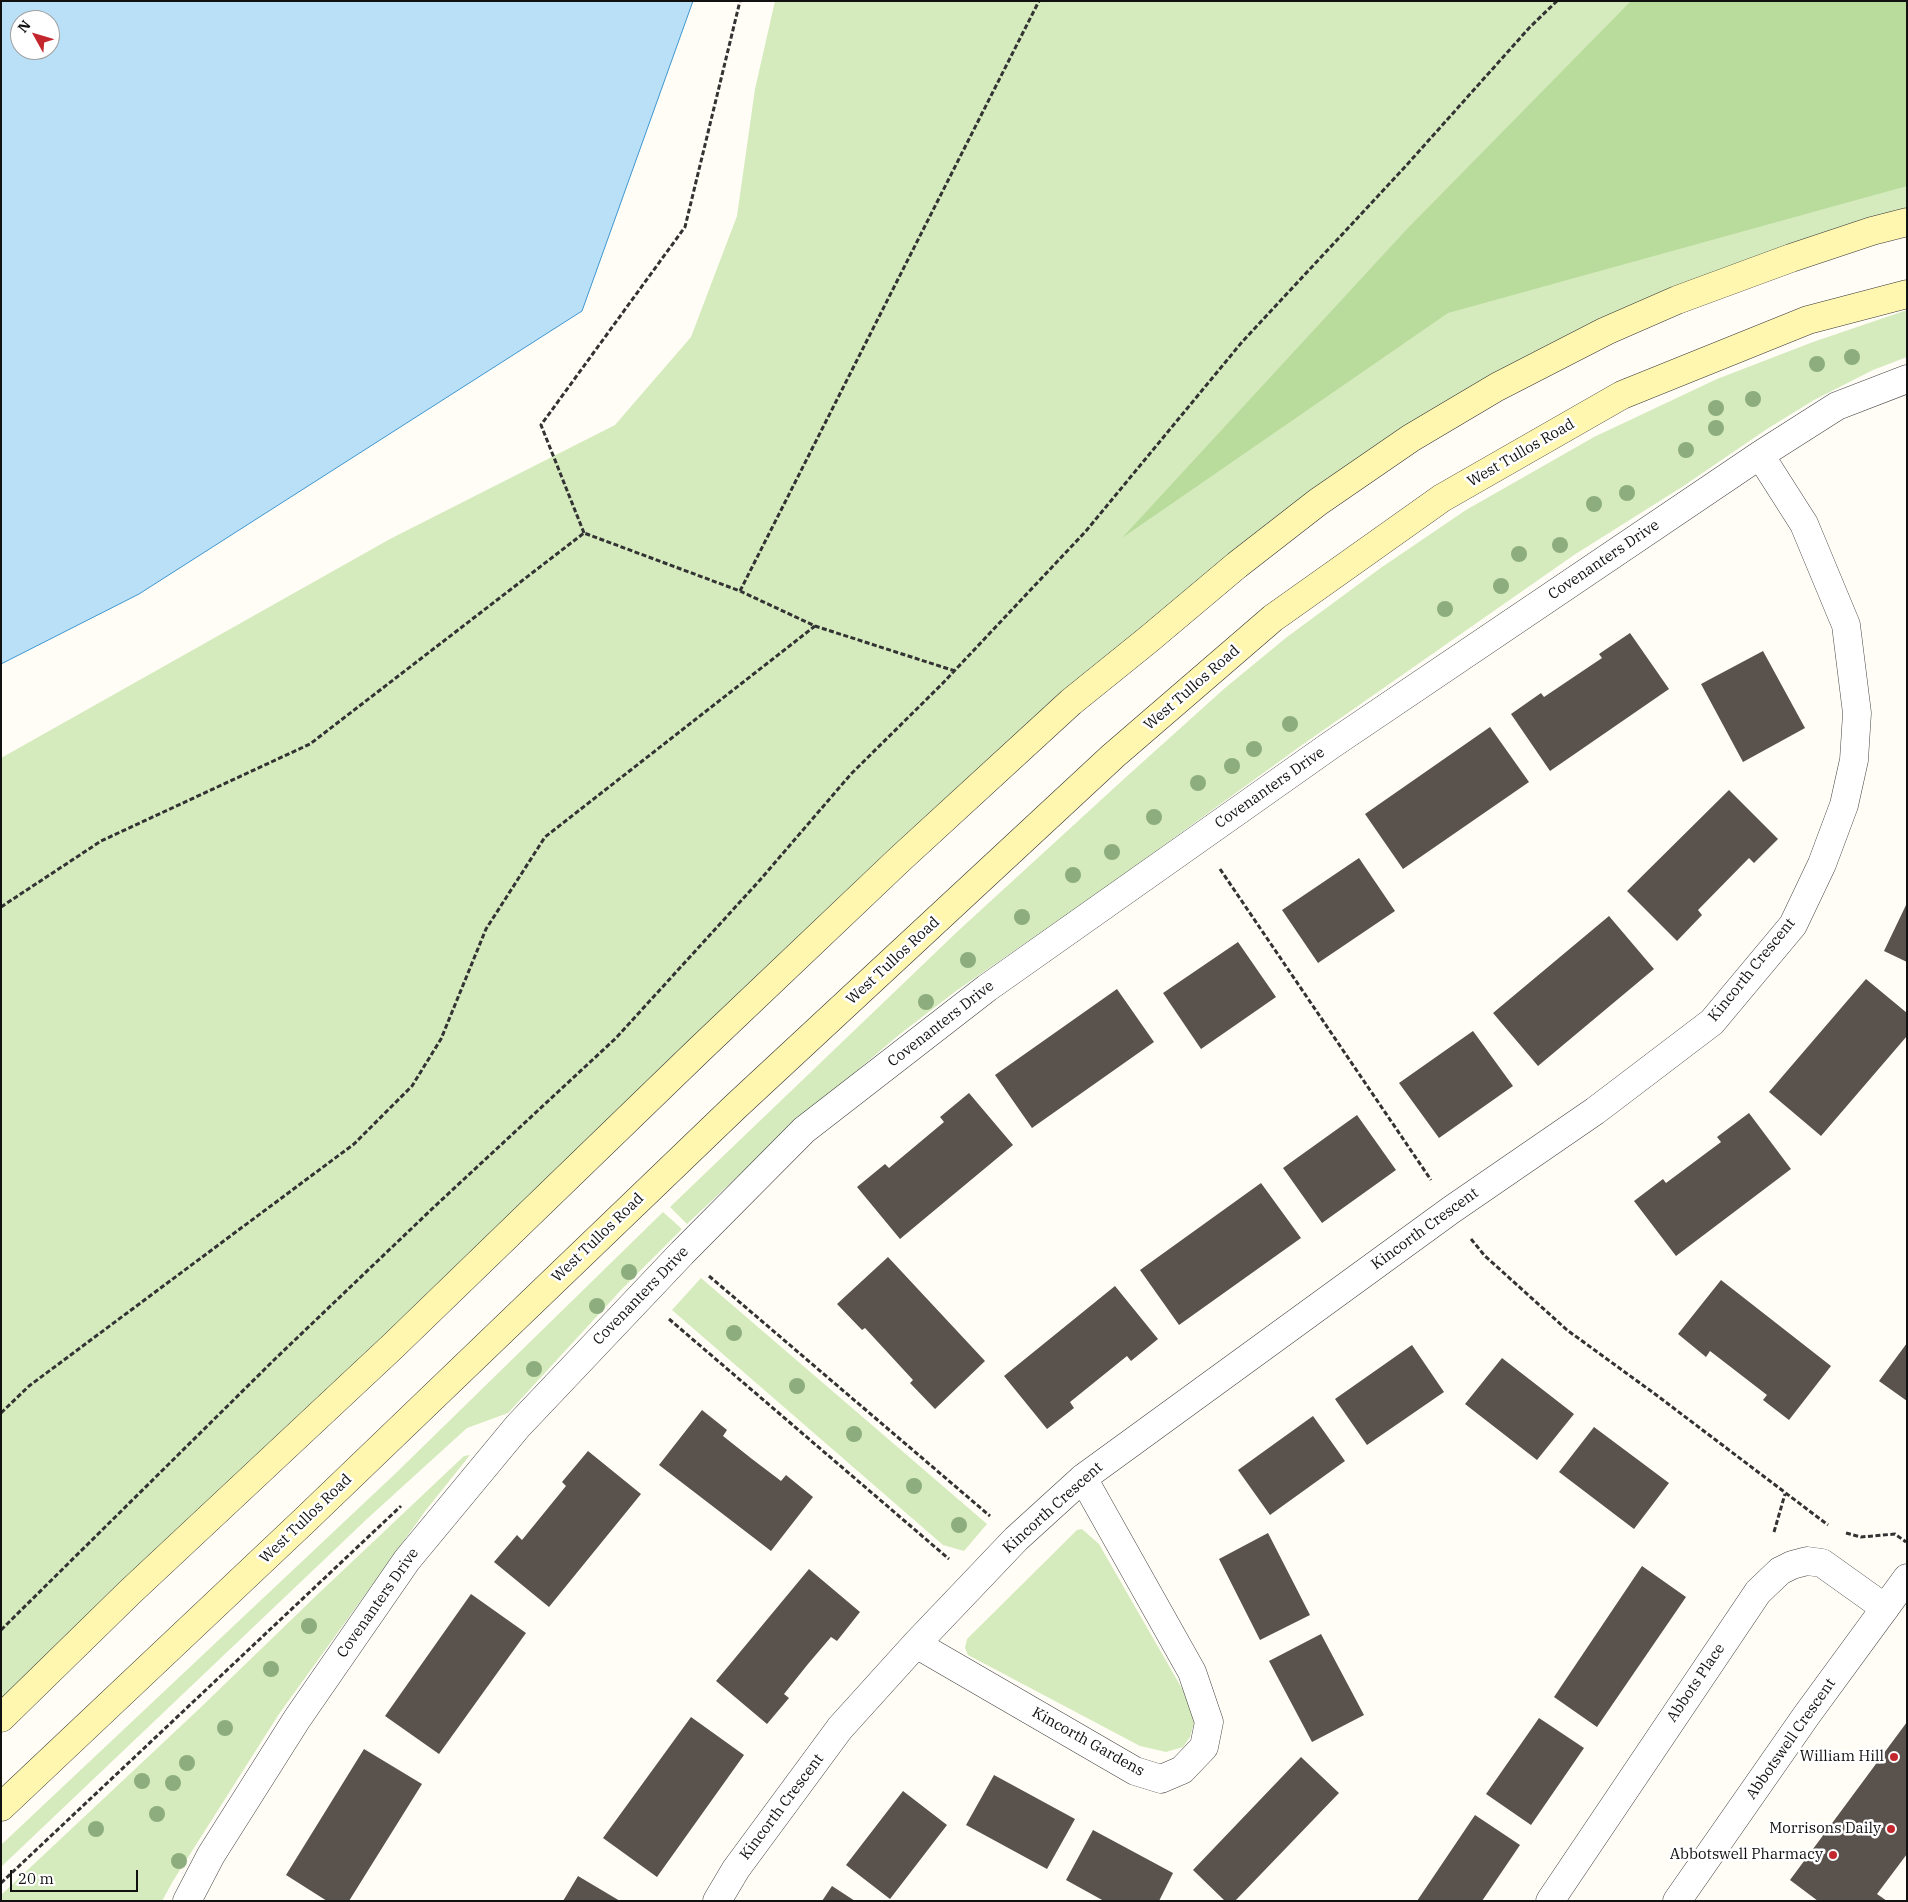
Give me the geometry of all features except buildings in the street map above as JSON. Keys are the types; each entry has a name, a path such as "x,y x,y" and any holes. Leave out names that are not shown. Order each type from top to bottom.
{"main road":[{"path":"1,1718 130,1592 386,1352 706,1043 900,860 1071,702 1149,640 1237,565 1318,502 1412,438 1497,387 1597,336 1677,300 1872,231 1907,222"},
{"name":"West Tullos Road","path":"1,1807 298,1527 735,1107 1113,756 1272,618 1442,498 1622,395 1808,320 1907,294"}],"street":[{"name":"Covenanters Drive","path":"187,1901 211,1855 297,1719 407,1560 518,1426 682,1253 804,1130 987,988 1339,740 1760,454 1837,406 1907,379"},
{"name":"Kincorth Crescent","path":"717,1901 736,1869 840,1728 975,1581 1016,1539 1083,1478 1451,1210 1595,1111 1712,1022 1793,925 1822,864 1844,805 1854,760 1857,713 1846,625 1804,524 1760,454"},
{"name":"Kincorth Gardens","path":"916,1644 1135,1771 1161,1779 1182,1770 1204,1747 1209,1722 1192,1672 1083,1478"},
{"name":"Abbots Place","path":"1550,1901 1758,1592 1780,1571 1807,1561 1822,1564 1885,1608"},
{"name":"Abbotswell Crescent","path":"1677,1901 1806,1716 1907,1578"}],"path":[{"path":"740,1 686,227 541,426 584,533 740,591 815,626 955,670"},
{"path":"740,591 1038,1"},
{"path":"1,1630 340,1297 616,1038 760,880 851,774 955,670 1086,531 1242,342 1404,168 1530,27 1557,1"},
{"path":"1,907 102,842 310,744 584,533"},
{"path":"1,1413 29,1386 354,1144 412,1086 441,1039 486,929 545,838 815,626"},
{"path":"1199,838 1451,1210 1485,1256 1567,1330 1655,1394 1825,1524 1834,1528"},
{"path":"682,1253 1016,1539"},
{"path":"642,1295 975,1581"},
{"path":"1,1883 407,1501"},
{"path":"1843,1532 1861,1537 1895,1534 1907,1542"}],"green space":[{"path":"775,1 1907,1 1907,222 1872,231 1497,387 1149,639 1,1718 1,758 390,539 615,425 691,337 737,216 755,89"},
{"path":"1631,1 1907,1 1907,186 1448,313 1122,538 1407,229"},
{"path":"1907,310 1907,357 1873,370 1814,400 1574,555 1302,745 1106,887 956,991 900,1034 841,1084 773,1143 687,1224 670,1207 958,931 1225,688 1287,637 1382,567 1466,510 1594,437 1717,379 1813,342"},
{"path":"663,1212 682,1229 622,1289 508,1413 467,1428 368,1518 1,1867 1,1845 397,1472"},
{"path":"701,1278 987,1524 964,1551 943,1545 672,1310"},
{"path":"470,1455 426,1510 279,1714 162,1901 1,1901 1,1895 464,1456"},
{"path":"1082,1529 1099,1544 1192,1706 1194,1723 1190,1737 1183,1747 1166,1752 1140,1746 968,1655 965,1648 967,1639 1077,1530"}],"water":[{"path":"1,1 693,1 582,311 139,594 1,664"}],"place":[{"name":"William Hill","path":"1894,1757"},
{"name":"Morrisons Daily","path":"1891,1829"},
{"name":"Abbotswell Pharmacy","path":"1833,1855"}]}
